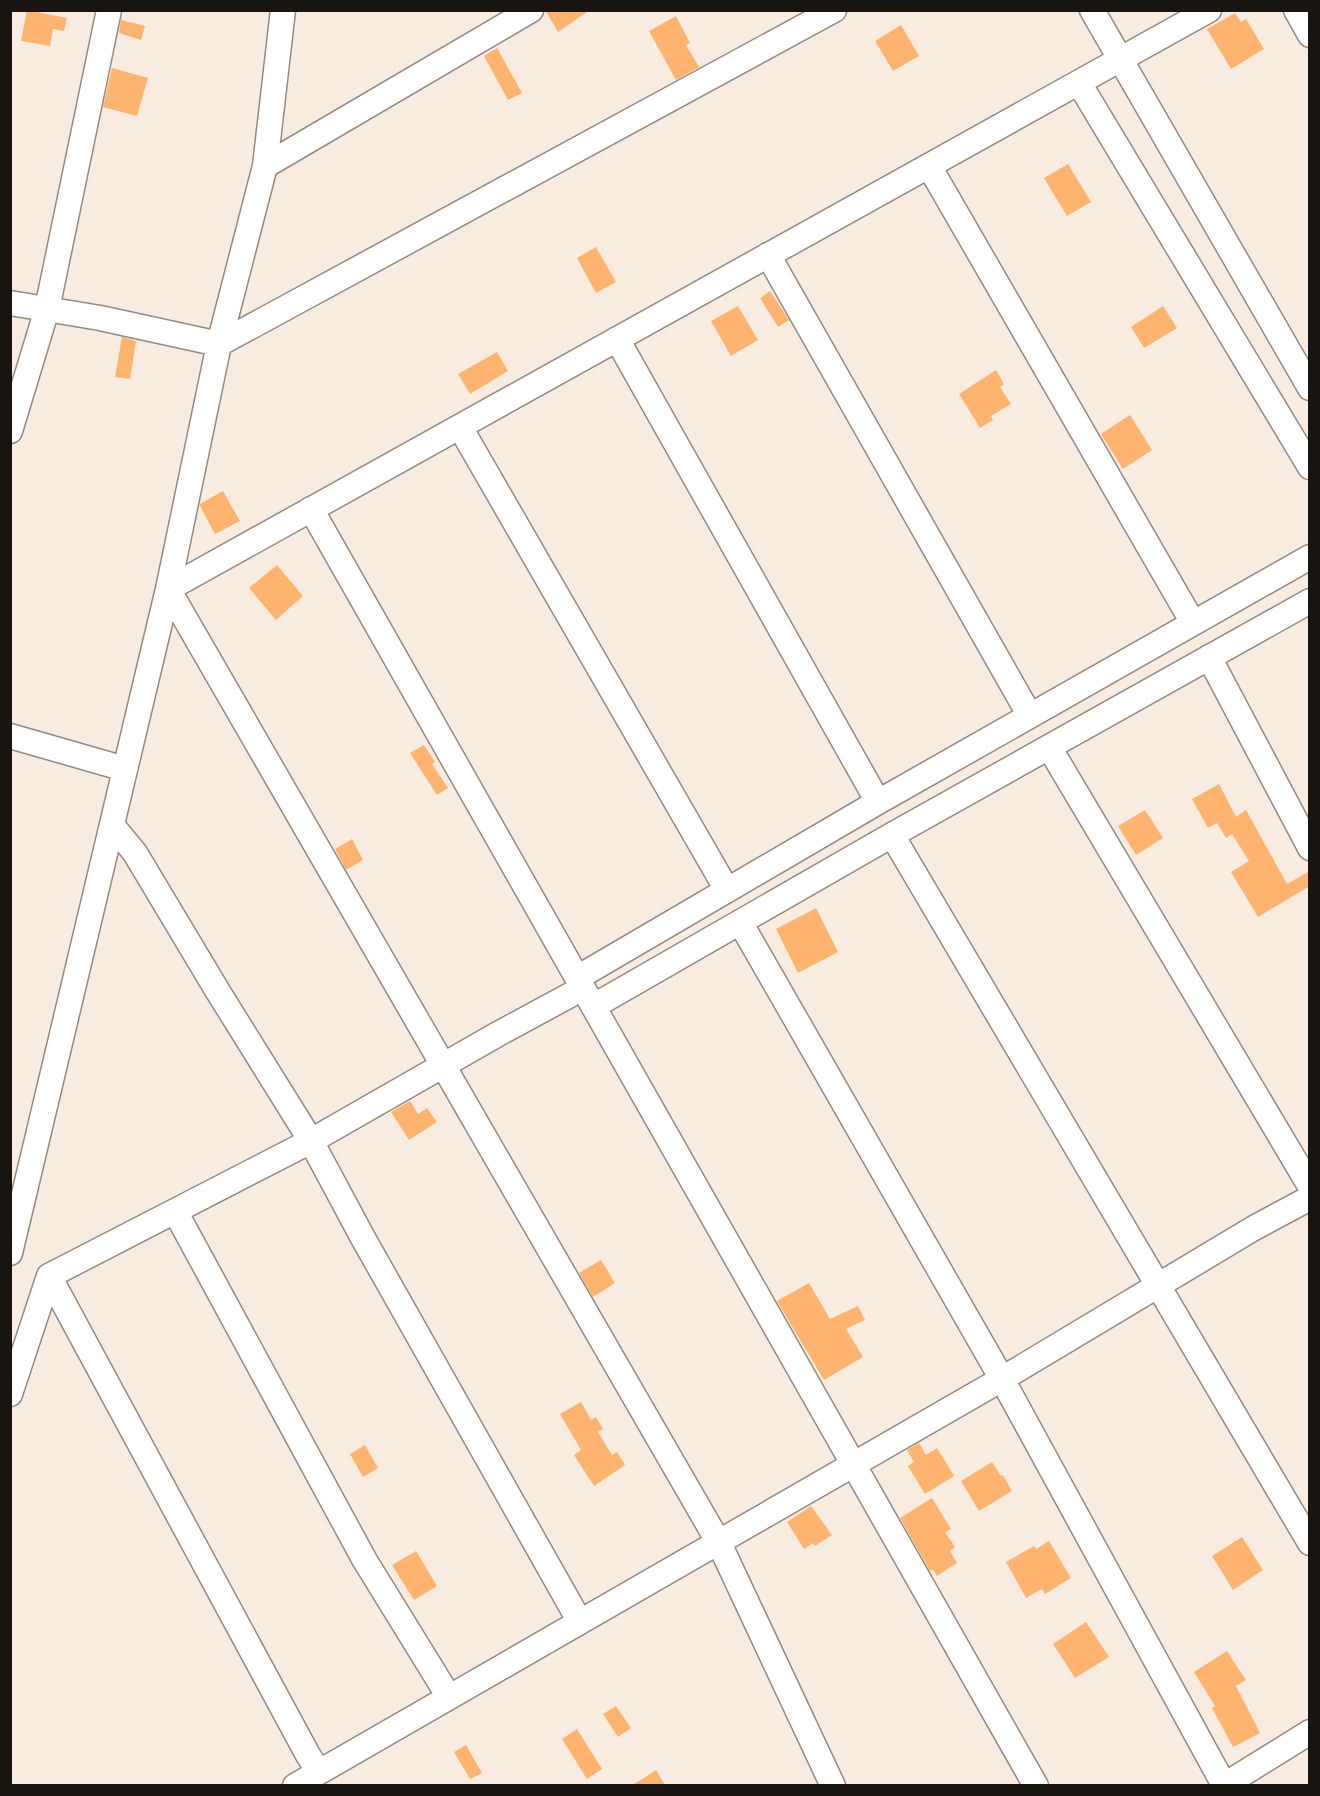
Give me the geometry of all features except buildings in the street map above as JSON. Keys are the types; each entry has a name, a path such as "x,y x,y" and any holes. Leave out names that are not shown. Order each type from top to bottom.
{"street":[{"path":"10,431 47,309 110,10"},
{"path":"10,1252 168,589 219,344 265,166 283,10"},
{"path":"265,166 531,10"},
{"path":"10,303 100,318 219,344 834,10"},
{"path":"1092,10 1310,388"},
{"path":"168,589 1209,10"},
{"path":"1296,10 1310,35"},
{"path":"1079,82 1310,467"},
{"path":"929,166 1192,623"},
{"path":"768,255 1030,716"},
{"path":"617,339 878,802"},
{"path":"460,427 727,890"},
{"path":"311,509 852,1465 1036,1785"},
{"path":"585,990 727,890 1310,557"},
{"path":"168,589 718,1543 833,1785"},
{"path":"10,1394 49,1276 311,1141 443,1065 585,990 740,922 1310,601"},
{"path":"1209,657 1310,848"},
{"path":"10,736 125,769"},
{"path":"1049,747 1310,1186"},
{"path":"112,825 135,853 311,1141 580,1622"},
{"path":"892,835 1310,1543"},
{"path":"740,922 1002,1379 1223,1785 1310,1732"},
{"path":"295,1785 328,1775 449,1697 1002,1379 1158,1285 1310,1198"},
{"path":"175,1211 364,1559 449,1697"},
{"path":"49,1276 308,1755 328,1775"}]}
